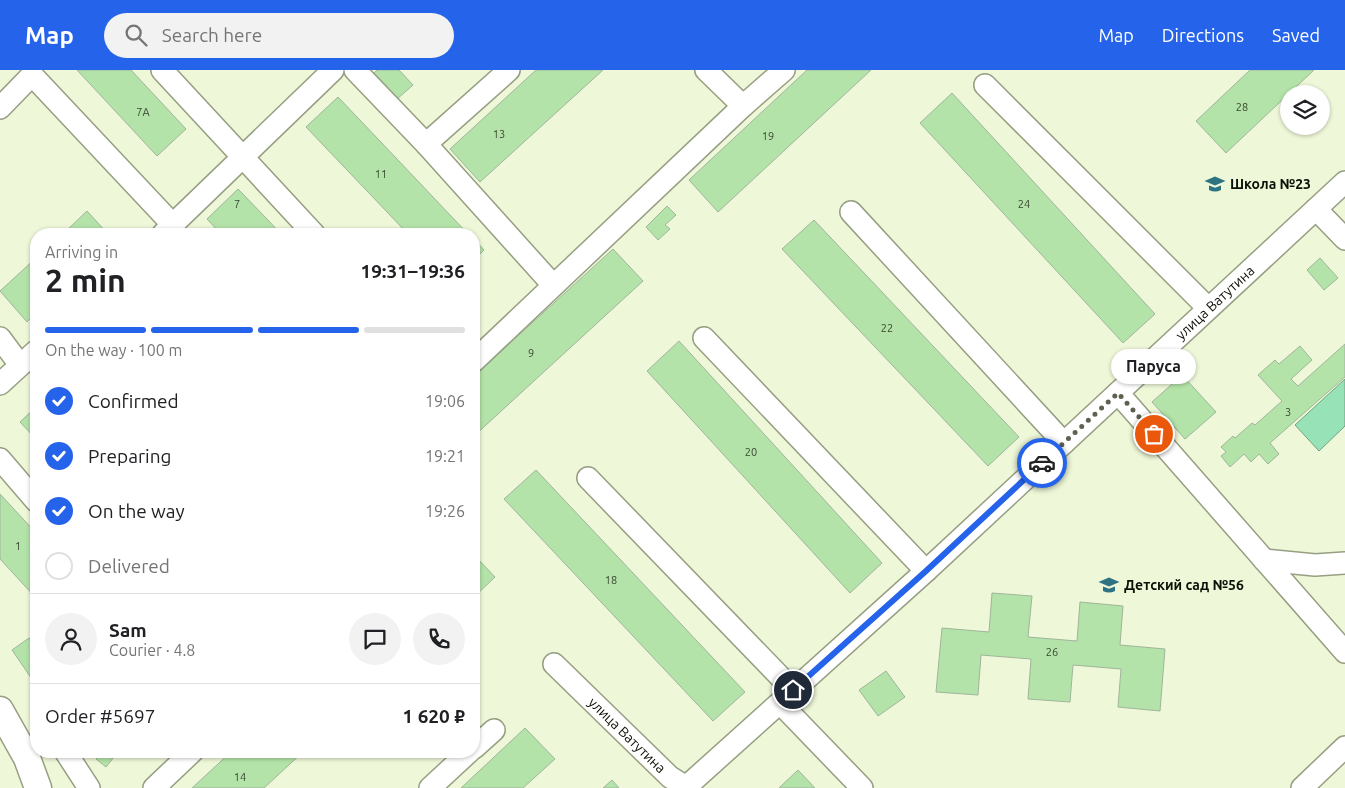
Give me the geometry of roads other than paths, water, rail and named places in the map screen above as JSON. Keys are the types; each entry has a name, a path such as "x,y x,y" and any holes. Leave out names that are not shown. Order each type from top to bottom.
{"main road":[{"path":"0,710 27,758 38,788"}],"street":[{"path":"162,70 242,159 308,228"},
{"path":"169,228 333,70"},
{"path":"355,70 426,144 554,285"},
{"path":"426,144 509,70"},
{"path":"706,70 743,106"},
{"path":"480,355 743,106 784,70"},
{"path":"0,108 29,72 167,228"},
{"path":"985,85 1208,308"},
{"name":"улица Ватутина","path":"554,664 670,777 685,788 926,571 1345,182"},
{"path":"1316,208 1345,239"},
{"path":"851,212 1064,443"},
{"path":"0,338 20,365"},
{"path":"704,338 926,571"},
{"path":"0,384 30,356"},
{"path":"1118,393 1345,652"},
{"path":"0,460 30,492"},
{"path":"588,478 787,696 862,788"},
{"path":"1264,560 1314,564 1345,563"},
{"path":"480,743 494,730"},
{"path":"1302,788 1345,747"},
{"path":"70,758 89,788"},
{"path":"154,788 186,758"},
{"path":"430,788 462,758"}],"place":[{"name":"Школа №23","path":"1215,184"},
{"name":"Паруса","path":"1154,434"},
{"name":"Детский сад №56","path":"1109,585"}]}
